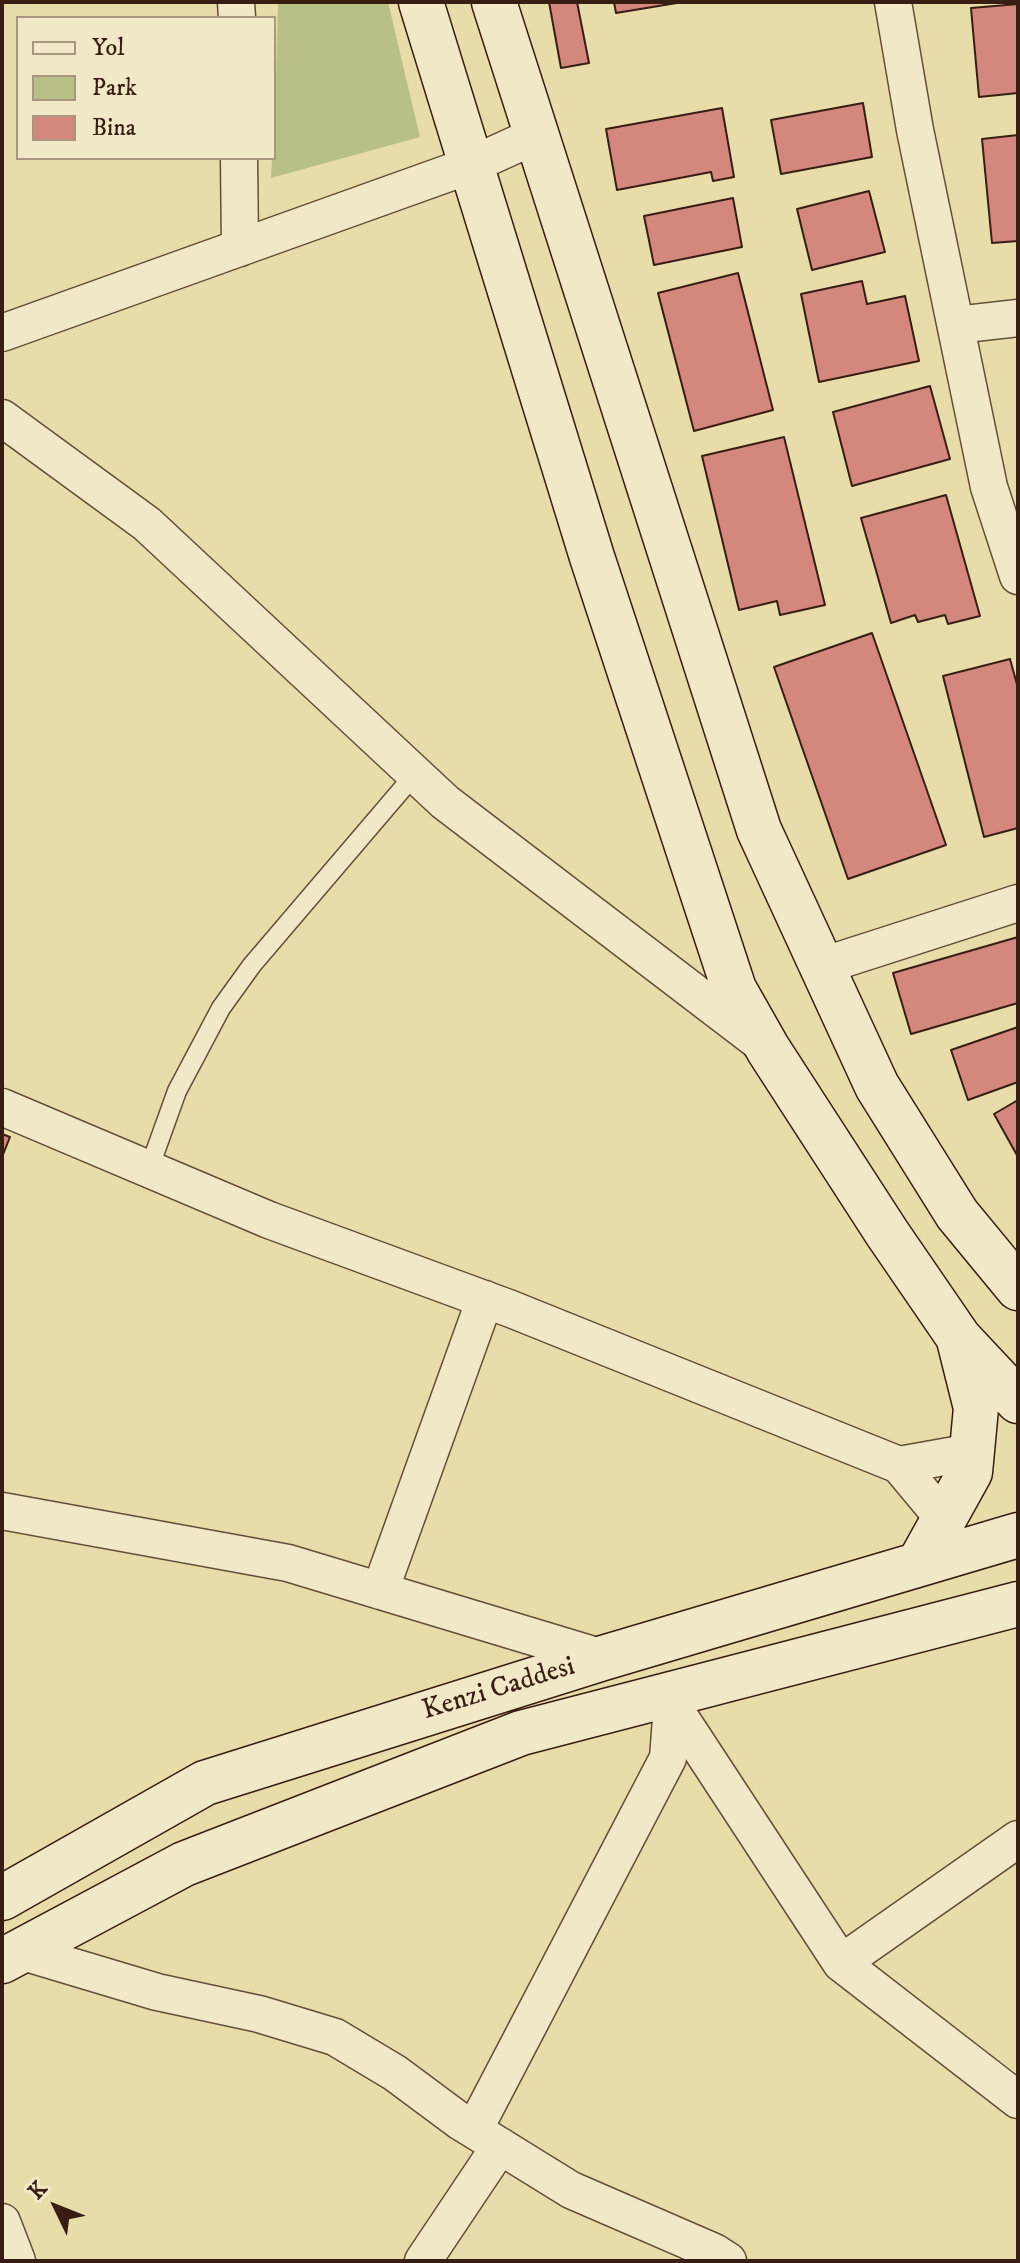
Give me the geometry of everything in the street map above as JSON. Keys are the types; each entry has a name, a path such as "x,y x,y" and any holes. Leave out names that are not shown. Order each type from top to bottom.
{"main road":[{"path":"421,2 592,557 734,989 768,1049 959,1338 1018,1401"},
{"path":"494,2 759,830 877,1086 957,1214 1018,1288"},
{"path":"920,1562 970,1472 976,1408 959,1338"},
{"name":"Kenzi Caddesi","path":"2,1898 205,1783 603,1658 1018,1535"},
{"name":"Kenzi Caddesi","path":"11,1956 184,1864 521,1733 1018,1604"}],"street":[{"path":"893,2 915,130 989,487 1018,576"},
{"path":"2,333 471,165 537,135"},
{"path":"239,160 240,248"},
{"path":"956,325 1018,318"},
{"path":"2,418 147,524 445,802 768,1049"},
{"path":"822,966 1018,903"},
{"path":"2,1107 269,1220 485,1299 899,1465 944,1519"},
{"path":"380,1591 485,1299"},
{"path":"899,1465 972,1452"},
{"path":"2,1511 288,1563 603,1658"},
{"path":"423,2261 487,2138 668,1758 672,1705 841,1963 1018,2100"},
{"path":"841,1963 1018,1839"},
{"path":"11,1956 259,2014 335,2037 395,2073 487,2138 674,2249 728,2261"},
{"path":"2,2222 17,2261"}],"lane":[{"path":"149,1169 177,1091 221,1008 252,965 415,774"}],"green space":[{"path":"278,2 388,2 420,137 271,178 272,160 276,160"}],"building":[{"path":"549,2 577,2 589,63 561,68"},
{"path":"614,2 683,2 616,13"},
{"path":"1018,4 1018,93 979,97 971,8"},
{"path":"863,103 872,157 781,174 771,120"},
{"path":"722,108 734,177 713,181 711,172 617,190 606,129"},
{"path":"1018,135 1018,241 992,243 982,139"},
{"path":"869,191 885,252 812,270 797,209"},
{"path":"733,198 742,247 654,265 644,216"},
{"path":"738,273 773,410 694,431 658,293"},
{"path":"862,281 867,304 905,296 919,361 819,382 801,294"},
{"path":"930,386 950,459 852,486 833,412"},
{"path":"784,437 825,605 780,615 777,601 739,610 702,456"},
{"path":"946,495 980,616 948,624 945,615 918,622 915,615 891,623 861,518"},
{"path":"872,633 946,845 848,879 774,667"},
{"path":"1010,659 1018,688 1018,828 984,837 943,676"},
{"path":"1018,937 1018,1003 911,1034 893,973"},
{"path":"1018,1027 1018,1082 968,1100 951,1050"},
{"path":"1018,1100 1018,1157 994,1114"},
{"path":"2,1134 10,1137 2,1157"}]}
